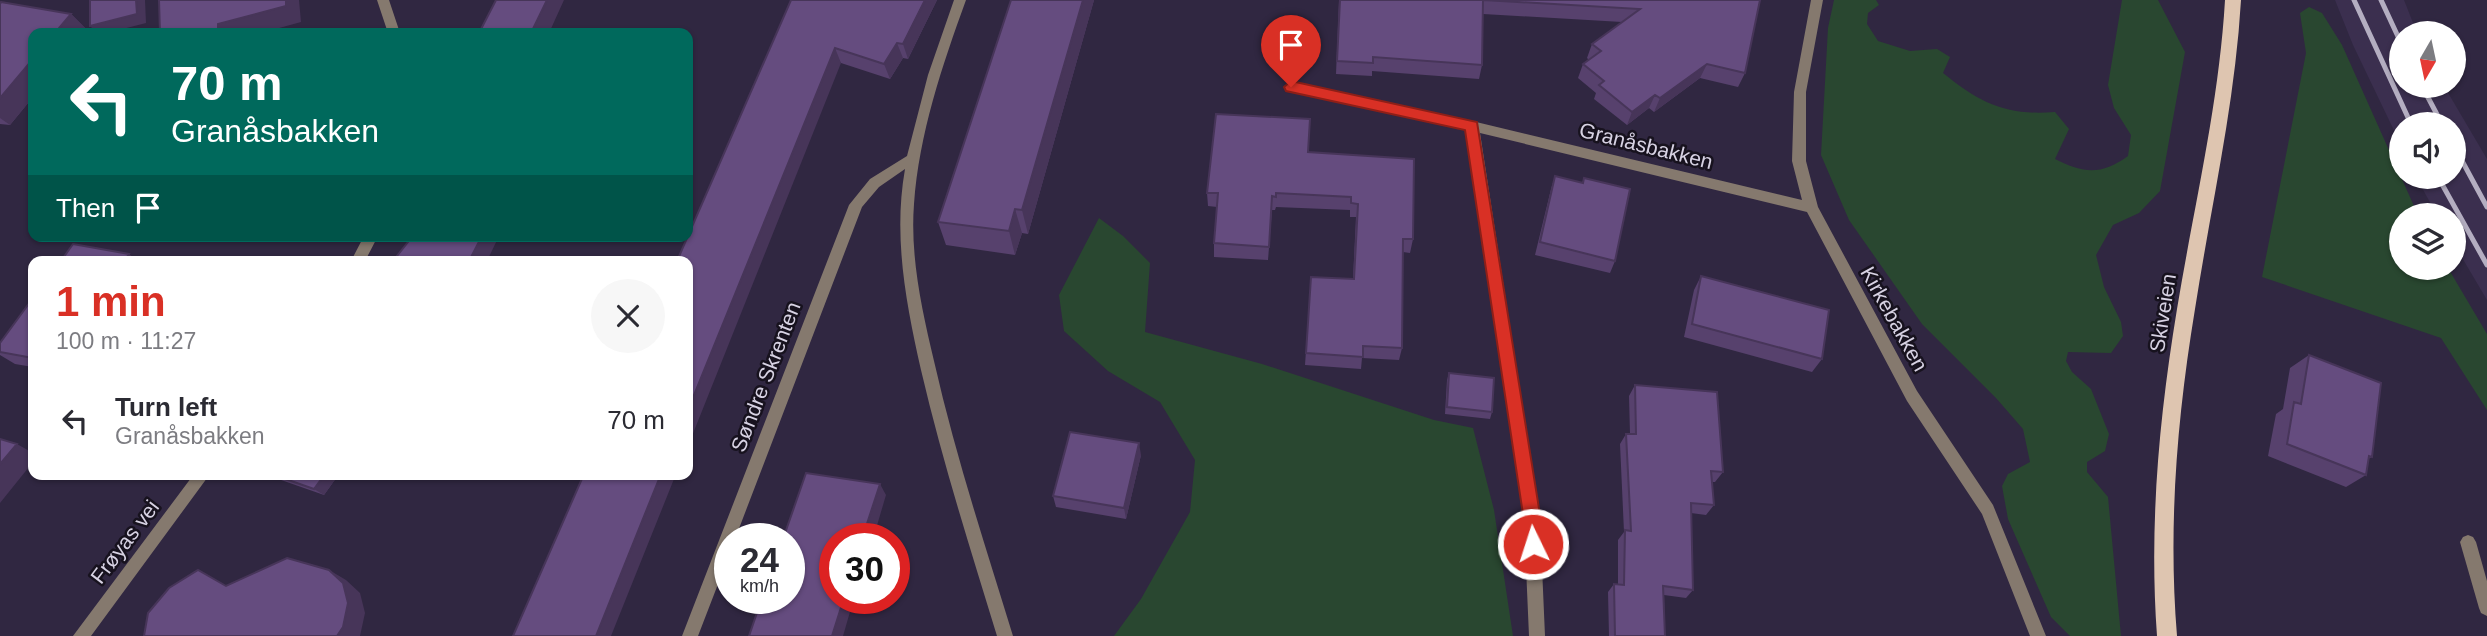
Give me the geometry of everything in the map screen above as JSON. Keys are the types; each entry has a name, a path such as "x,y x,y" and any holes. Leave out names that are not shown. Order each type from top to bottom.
{"main road":[{"name":"Skiveien","path":"2166,636 2162,585 2169,445 2191,277 2226,75 2233,0"}],"street":[{"path":"383,0 392,28"},
{"path":"960,0 929,86 913,159 906,222 911,291 942,431 1005,636"},
{"name":"Kirkebakken","path":"1817,0 1800,92 1799,161 1811,208 1912,396 1988,510 2038,636"},
{"name":"Granåsbakken","path":"1291,87 1472,126 1811,208"},
{"path":"1472,126 1532,521 1537,636"},
{"name":"Søndre Skrenten","path":"690,636 856,205 869,186 886,172 913,159"},
{"name":"Frøyas vei","path":"81,636 198,480"},
{"path":"2468,542 2487,608"}],"shaded area":[{"path":"2335,0 2404,0 2412,21 2389,21 2389,98 2451,98 2459,112 2389,112 2389,120"},
{"path":"2466,123 2487,159 2487,300 2466,264 2466,203 2430,203 2423,189 2466,189"}],"green space":[{"path":"1834,0 1876,0 1879,5 1868,13 1867,24 1878,41 1910,51 1937,49 1950,57 1943,73 1982,100 2022,112 2055,112 2069,129 2055,159 2084,170 2110,167 2128,156 2131,135 2114,108 2108,85 2122,0 2158,0 2185,52 2160,191 2139,213 2113,225 2096,255 2104,287 2121,322 2123,336 2111,353 2068,352 2066,361 2072,372 2091,389 2109,434 2105,451 2087,462 2087,472 2108,497 2121,636 2070,636 2051,617 2008,519 2002,486 2008,474 2030,462 2023,429 1922,324 1849,220 1821,155 1828,28"},
{"path":"2309,7 2322,13 2342,45 2389,150 2389,189 2406,189 2413,203 2389,203 2389,280 2455,280 2487,334 2487,410 2441,338 2262,277 2306,53 2300,13"},
{"path":"1099,218 1123,236 1150,263 1145,332 1262,364 1434,420 1473,428 1494,510 1513,636 1114,636 1141,599 1190,512 1195,460 1160,402 1108,371 1064,331 1059,295"}],"building":[{"path":"90,0 136,0 137,14 90,26"},
{"path":"159,0 286,0 286,6 218,24 218,28 160,28"},
{"path":"496,0 547,0 533,28 482,28"},
{"path":"791,0 925,0 903,44 897,43 884,64 835,48 693,398 693,256 679,256 685,242 693,242 693,224"},
{"path":"1011,0 1083,0 1022,210 1015,209 1009,231 938,222"},
{"path":"1340,0 1483,0 1482,65 1373,57 1373,63 1337,61"},
{"path":"1483,0 1760,0 1745,73 1707,64 1660,98 1655,95 1632,112 1599,85 1604,81 1583,64 1601,51 1592,44 1640,9"},
{"path":"1,2 71,14 59,28 28,28 28,65 0,98"},
{"path":"1216,114 1310,119 1308,152 1414,159 1413,239 1403,239 1402,348 1363,346 1363,357 1306,353 1311,277 1354,279 1358,204 1351,203 1351,197 1276,193 1276,197 1272,196 1269,247 1214,243 1218,193 1207,193"},
{"path":"1555,176 1583,183 1584,178 1630,189 1615,261 1540,242"},
{"path":"408,242 479,242 472,256 397,256"},
{"path":"73,244 129,254 128,256 65,256"},
{"path":"1701,276 1829,310 1822,359 1692,324"},
{"path":"28,305 28,357 0,352 0,343"},
{"path":"2309,355 2381,383 2372,457 2369,456 2366,475 2287,444 2294,402 2301,404"},
{"path":"1449,373 1494,378 1492,412 1447,407"},
{"path":"1635,385 1717,392 1723,472 1711,471 1714,505 1691,503 1693,590 1663,586 1665,636 1615,636 1614,584 1624,585 1625,530 1631,531 1626,434 1636,434"},
{"path":"1070,432 1139,443 1124,508 1053,496"},
{"path":"0,439 17,444 0,464"},
{"path":"806,473 880,484 867,523 819,523 819,614 839,614 832,636 749,636 757,614 805,614 805,523 789,523"},
{"path":"288,480 321,480 314,489"},
{"path":"581,480 659,480 596,636 513,636"},
{"path":"287,558 329,570 343,583 348,603 343,627 337,636 144,636 148,613 169,588 198,570 226,586"}],"railway":[{"path":"2354,0 2405,112"},
{"path":"2381,0 2391,21"},
{"path":"2428,98 2436,112"},
{"path":"2466,168 2487,207"},
{"path":"2445,189 2487,265"}],"route":[{"path":"1291,87 1472,126 1532,521 1533,544"}]}
